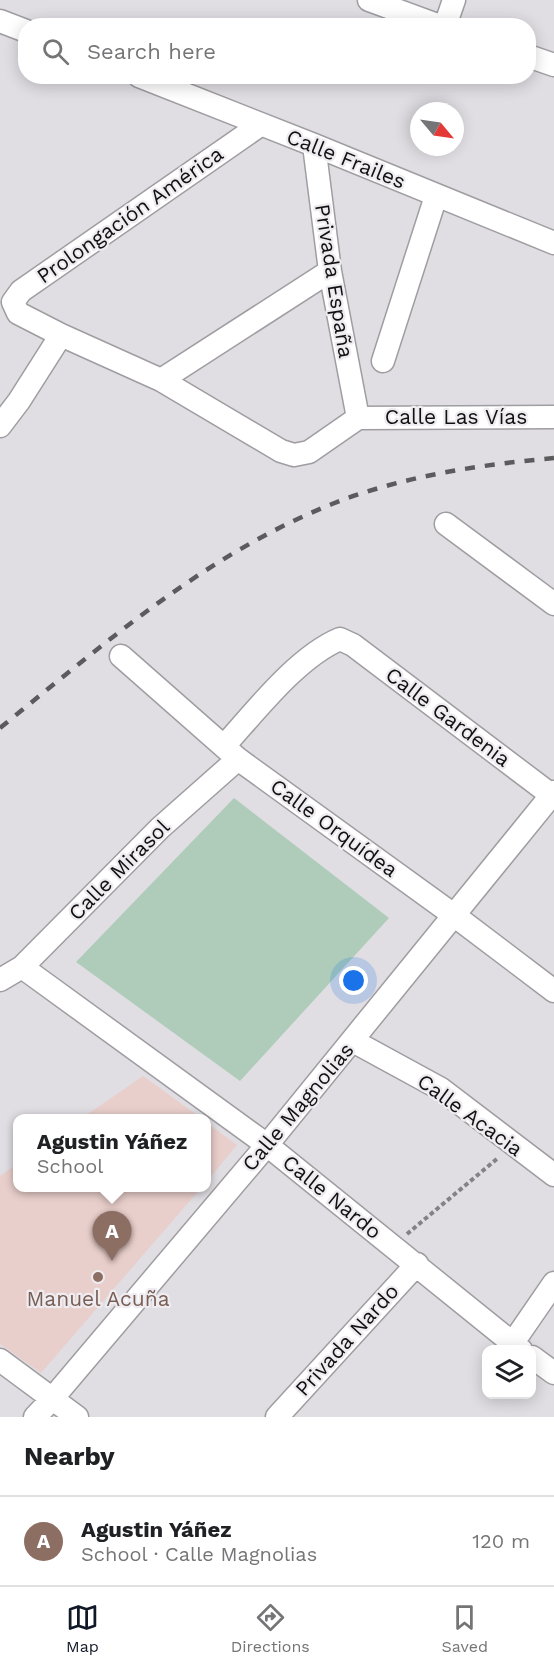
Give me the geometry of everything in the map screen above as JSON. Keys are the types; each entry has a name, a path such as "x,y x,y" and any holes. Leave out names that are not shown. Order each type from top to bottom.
{"street":[{"path":"369,0 418,18"},
{"path":"448,18 454,0"},
{"path":"0,21 18,28"},
{"path":"536,59 554,65"},
{"name":"Calle Frailes","path":"159,84 554,243"},
{"name":"Prolongación América","path":"61,334 18,312 13,302 21,291 260,125"},
{"name":"Privada España","path":"314,145 330,271 358,418"},
{"path":"383,361 435,196"},
{"path":"161,380 330,271"},
{"path":"0,426 20,401 61,334 161,380 281,451 294,455 309,452 358,418"},
{"name":"Calle Las Vías","path":"358,418 554,417"},
{"path":"446,524 554,604"},
{"name":"Calle Mirasol","path":"0,980 22,967 160,828 231,752 292,673 327,644 340,639"},
{"name":"Calle Gardenia","path":"340,639 353,645 553,795"},
{"name":"Calle Orquídea","path":"121,656 231,752 554,991"},
{"name":"Calle Magnolias","path":"35,1417 267,1145 553,795"},
{"name":"Calle Nardo","path":"22,967 267,1145 515,1345"},
{"name":"Calle Acacia","path":"353,1041 441,1089 554,1175"},
{"name":"Privada Nardo","path":"278,1417 417,1264"},
{"path":"518,1345 554,1283"},
{"path":"0,1360 77,1417"},
{"path":"536,1360 554,1373"}],"path":[{"path":"393,1246 512,1145"}],"shaded area":[{"path":"143,1076 195,1114 88,1114"},
{"path":"211,1126 237,1145 211,1176"},
{"path":"13,1167 13,1192 198,1192 41,1373 0,1344 0,1176"}],"green space":[{"path":"234,798 389,918 240,1081 76,962"}],"railway":[{"path":"0,728 158,603 241,549 286,525 359,494 413,479 469,468 554,458"}],"place":[{"name":"Agustin Yáñez","path":"112,1261"},
{"name":"Manuel Acuña","path":"98,1277"}]}
